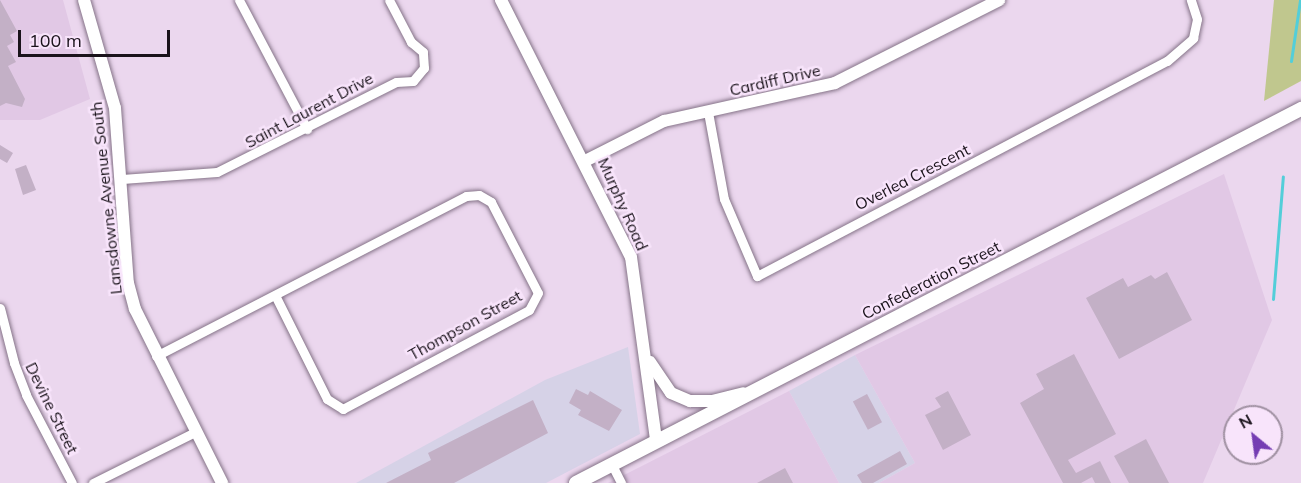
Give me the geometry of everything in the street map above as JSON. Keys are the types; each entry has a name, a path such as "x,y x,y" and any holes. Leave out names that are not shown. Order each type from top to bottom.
{"main road":[{"name":"Confederation Street","path":"576,483 1301,109"}],"street":[{"name":"Lansdowne Avenue South","path":"84,0 115,108 128,283 156,356 222,483"},
{"path":"239,0 307,129"},
{"name":"Saint Laurent Drive","path":"122,179 217,172 307,129 396,82 413,81 420,75 425,60 423,52 411,42 389,0"},
{"name":"Murphy Road","path":"501,0 585,161 631,257 656,440"},
{"name":"Cardiff Drive","path":"585,161 650,127 835,83 983,4 999,0"},
{"name":"Overlea Crescent","path":"708,112 724,199 757,276 1167,61 1193,38 1197,19 1191,0"},
{"name":"Thompson Street","path":"156,356 466,196 479,195 491,202 538,293 529,310 343,409 327,399 275,295"},
{"name":"Devine Street","path":"0,309 14,363 26,395 72,483"},
{"path":"646,356 671,393 690,401 712,401 751,391"},
{"path":"93,483 195,432"},
{"path":"612,465 621,483"}],"shaded area":[{"path":"0,0 63,0 90,99 40,120 0,120"},
{"path":"1224,174 1272,320 1236,405 1223,405 1223,436 1203,483 879,483 915,463 855,355"},
{"path":"628,347 640,434 546,483 356,483 545,380"},
{"path":"855,355 915,463 879,483 839,483 789,391"},
{"path":"789,391 839,483 608,483 636,469"}],"green space":[{"path":"1274,0 1301,0 1301,81 1264,101"}],"building":[{"path":"0,0 17,31 10,35 14,42 7,46 16,62 8,66 25,99 22,107 6,103 0,106"},
{"path":"0,145 13,153 7,163 0,159"},
{"path":"26,165 36,190 23,195 15,169"},
{"path":"1167,272 1192,320 1119,359 1086,298 1123,278 1128,287 1151,275 1155,279"},
{"path":"1074,354 1116,434 1068,460 1076,473 1100,461 1111,483 1095,483 1092,477 1081,483 1063,483 1020,403 1044,389 1036,374"},
{"path":"576,389 588,395 590,391 622,410 609,431 578,415 581,410 569,403"},
{"path":"948,391 971,435 943,450 925,415 941,407 935,398"},
{"path":"867,394 882,422 868,430 853,402"},
{"path":"533,400 548,433 454,483 386,483 431,460 428,453"},
{"path":"1146,439 1169,483 1129,483 1114,456"},
{"path":"900,451 907,464 873,483 862,483 857,475"},
{"path":"785,468 793,483 757,483"}],"waterway":[{"path":"1291,61 1300,0"},
{"path":"1273,299 1283,176"}]}
